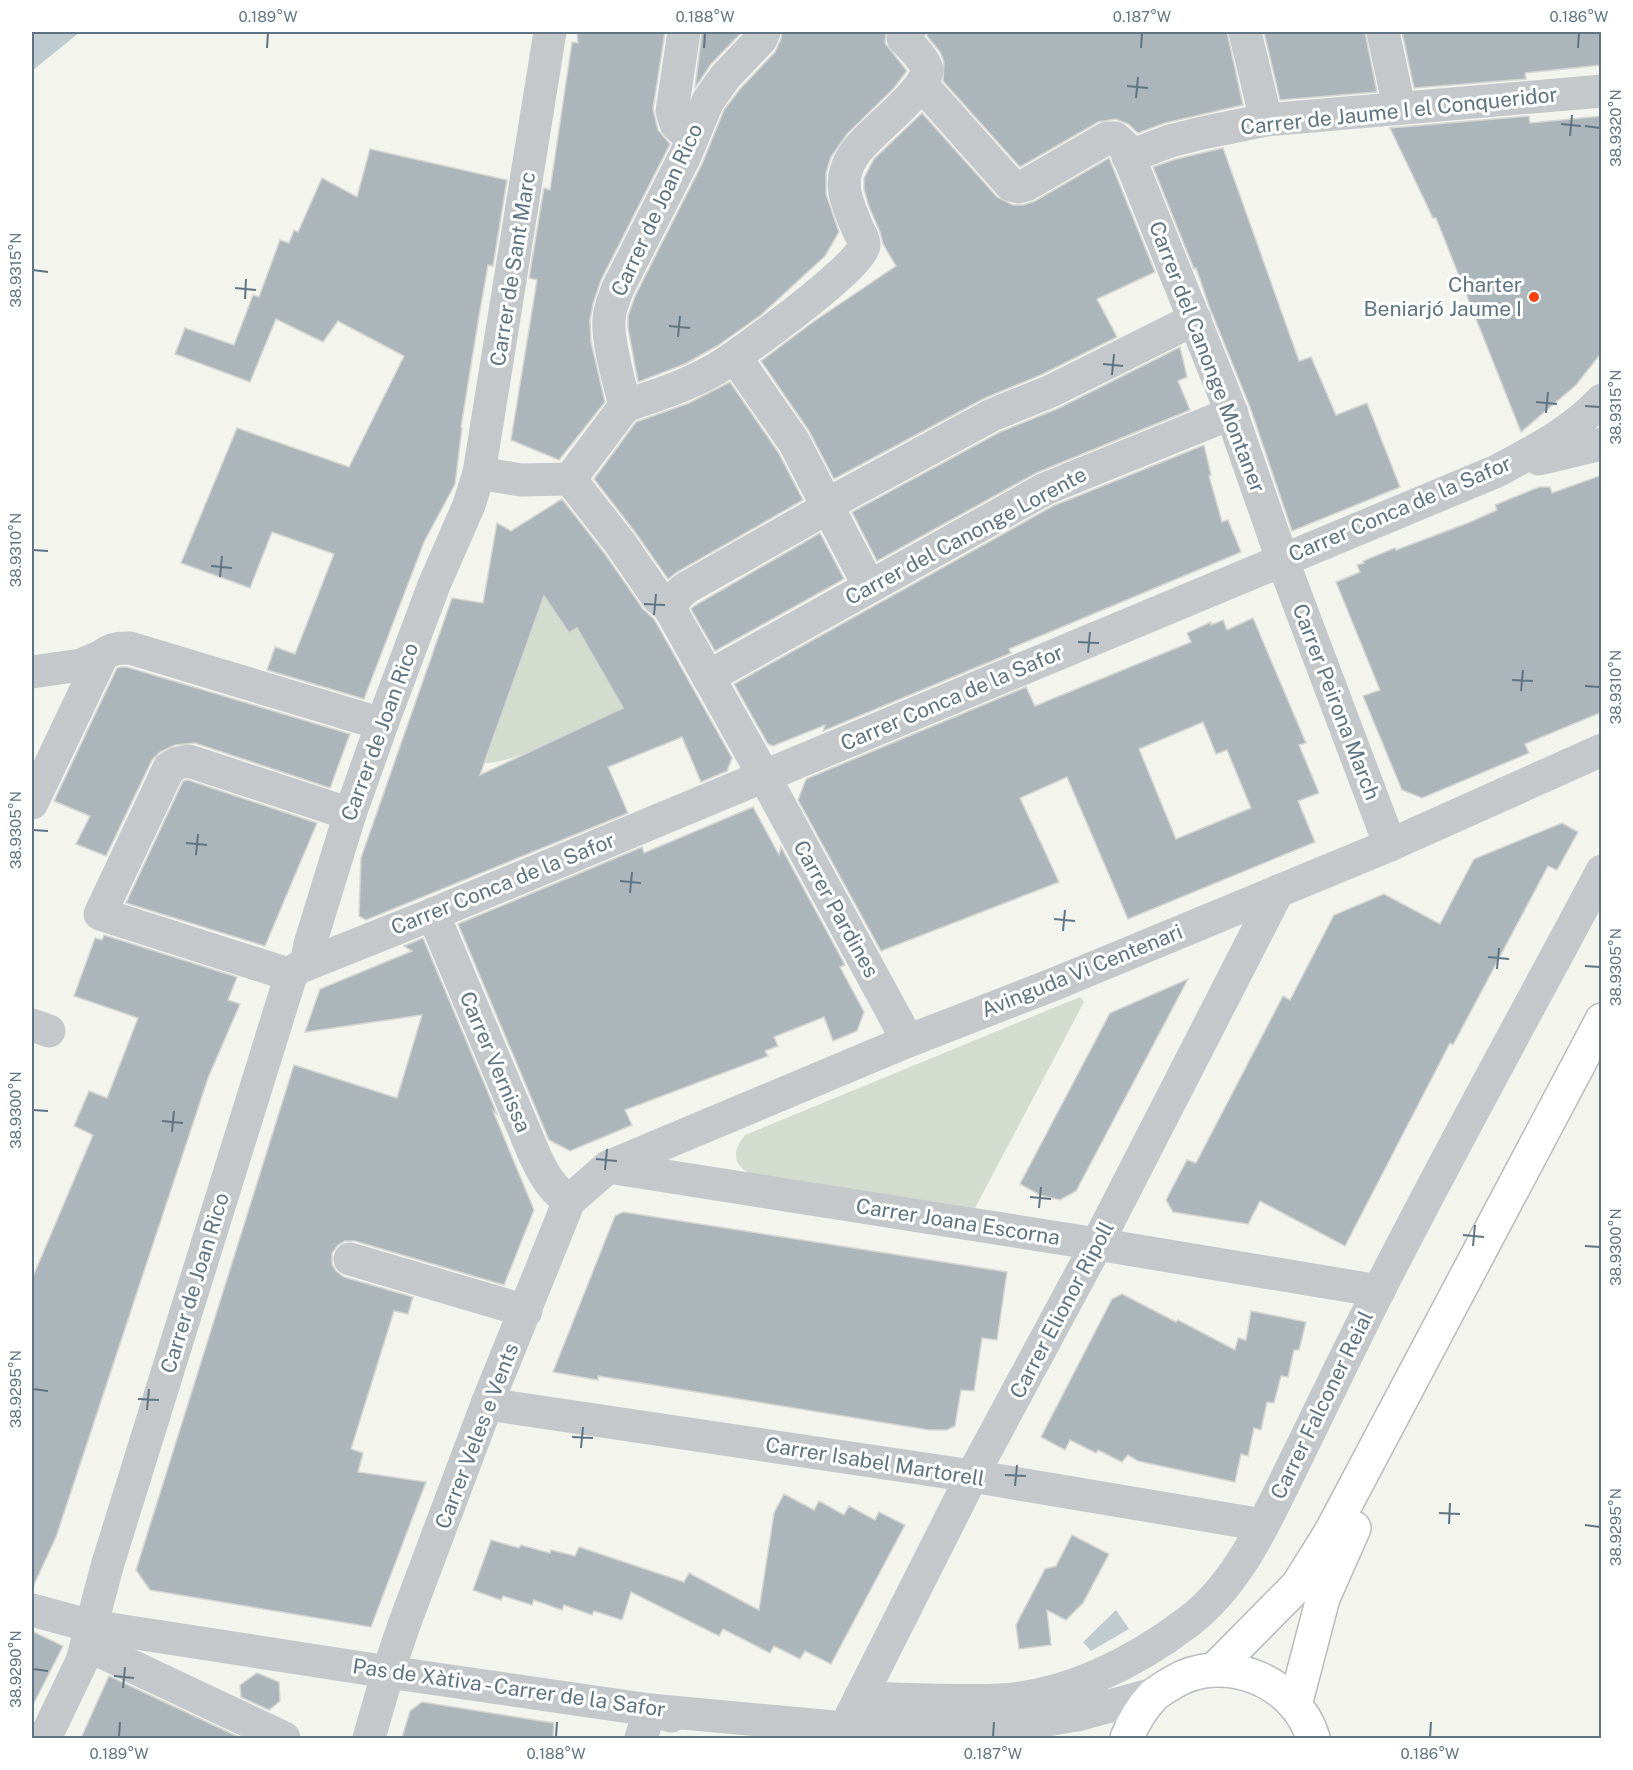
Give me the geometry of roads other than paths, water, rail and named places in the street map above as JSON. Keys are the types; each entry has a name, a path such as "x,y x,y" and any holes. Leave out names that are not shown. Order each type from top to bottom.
{"main road":[{"path":"1214,1670 1298,1585 1331,1532 1602,1020"},
{"path":"1295,1705 1323,1598 1344,1546 1485,1276 1602,1066"},
{"path":"1127,1738 1134,1720 1154,1694 1182,1677 1214,1670 1237,1671 1259,1677 1279,1689 1295,1705 1314,1737"}],"street":[{"name":"Carrer de Sant Marc","path":"469,505 479,473 550,32"},
{"path":"684,32 672,111 676,124 692,138"},
{"name":"Carrer de Joan Rico","path":"625,406 610,337 608,322 610,308 714,92 761,39 764,32"},
{"path":"1245,32 1266,120"},
{"path":"1383,32 1399,107"},
{"path":"479,473 521,480 570,478 625,406 688,382 735,357 822,290 857,258 864,246 864,241 844,198 843,189 848,166 859,147 922,85 927,70 909,38"},
{"path":"922,85 1011,185 1017,187 1026,185 1107,138 1115,138 1123,144 1128,157"},
{"name":"Carrer de Jaume I el Conqueridor","path":"1128,157 1181,138 1266,120 1602,91"},
{"name":"Carrer del Canonge Montaner","path":"1128,157 1232,413 1282,559"},
{"path":"669,608 686,588 820,512 828,504 992,415 1051,391 1195,320"},
{"path":"735,357 794,442 869,586"},
{"name":"Carrer Conca de la Safor","path":"299,970 1497,471 1562,434 1585,417 1602,400"},
{"name":"Carrer del Canonge Lorente","path":"708,677 1045,489 1232,413"},
{"path":"1497,471 1571,450 1602,444"},
{"name":"Carrer Pardines","path":"570,478 620,543 658,598 669,608 764,776 908,1041"},
{"name":"Carrer de Joan Rico","path":"45,1738 82,1661 105,1572 299,970 310,944 350,814 434,585 469,505"},
{"name":"Carrer Peirona March","path":"1282,559 1390,844"},
{"path":"32,672 81,665 108,651 130,648 382,724"},
{"path":"32,803 102,656"},
{"name":"Avinguda Vi Centenari","path":"569,1201 608,1167 908,1041 1057,983 1278,891 1602,750"},
{"path":"299,970 100,914 169,768 178,763 189,761 350,814"},
{"name":"Carrer Falconer Reial","path":"860,1698 1000,1700 1039,1695 1084,1682 1147,1649 1190,1621 1213,1600 1227,1583 1263,1525 1379,1291 1602,871"},
{"name":"Carrer Elionor Ripoll","path":"845,1728 972,1476 1097,1244 1278,891"},
{"name":"Carrer Vernissa","path":"433,914 535,1156 556,1191 569,1201"},
{"name":"Carrer Joana Escorna","path":"608,1167 1379,1291"},
{"name":"Carrer Veles e Vents","path":"369,1738 388,1672 487,1404 569,1201"},
{"path":"350,1259 526,1311"},
{"name":"Carrer Isabel Martorell","path":"487,1404 972,1476 1263,1525"},
{"path":"32,1610 89,1636 284,1738"},
{"name":"Pas de Xàtiva - Carrer de la Safor","path":"89,1636 388,1672 645,1724 845,1728 940,1735 1049,1721 1154,1694"},
{"path":"645,1724 765,1738"}],"place":[{"name":"Charter Beniarjó Jaume I","path":"1534,297"}]}
